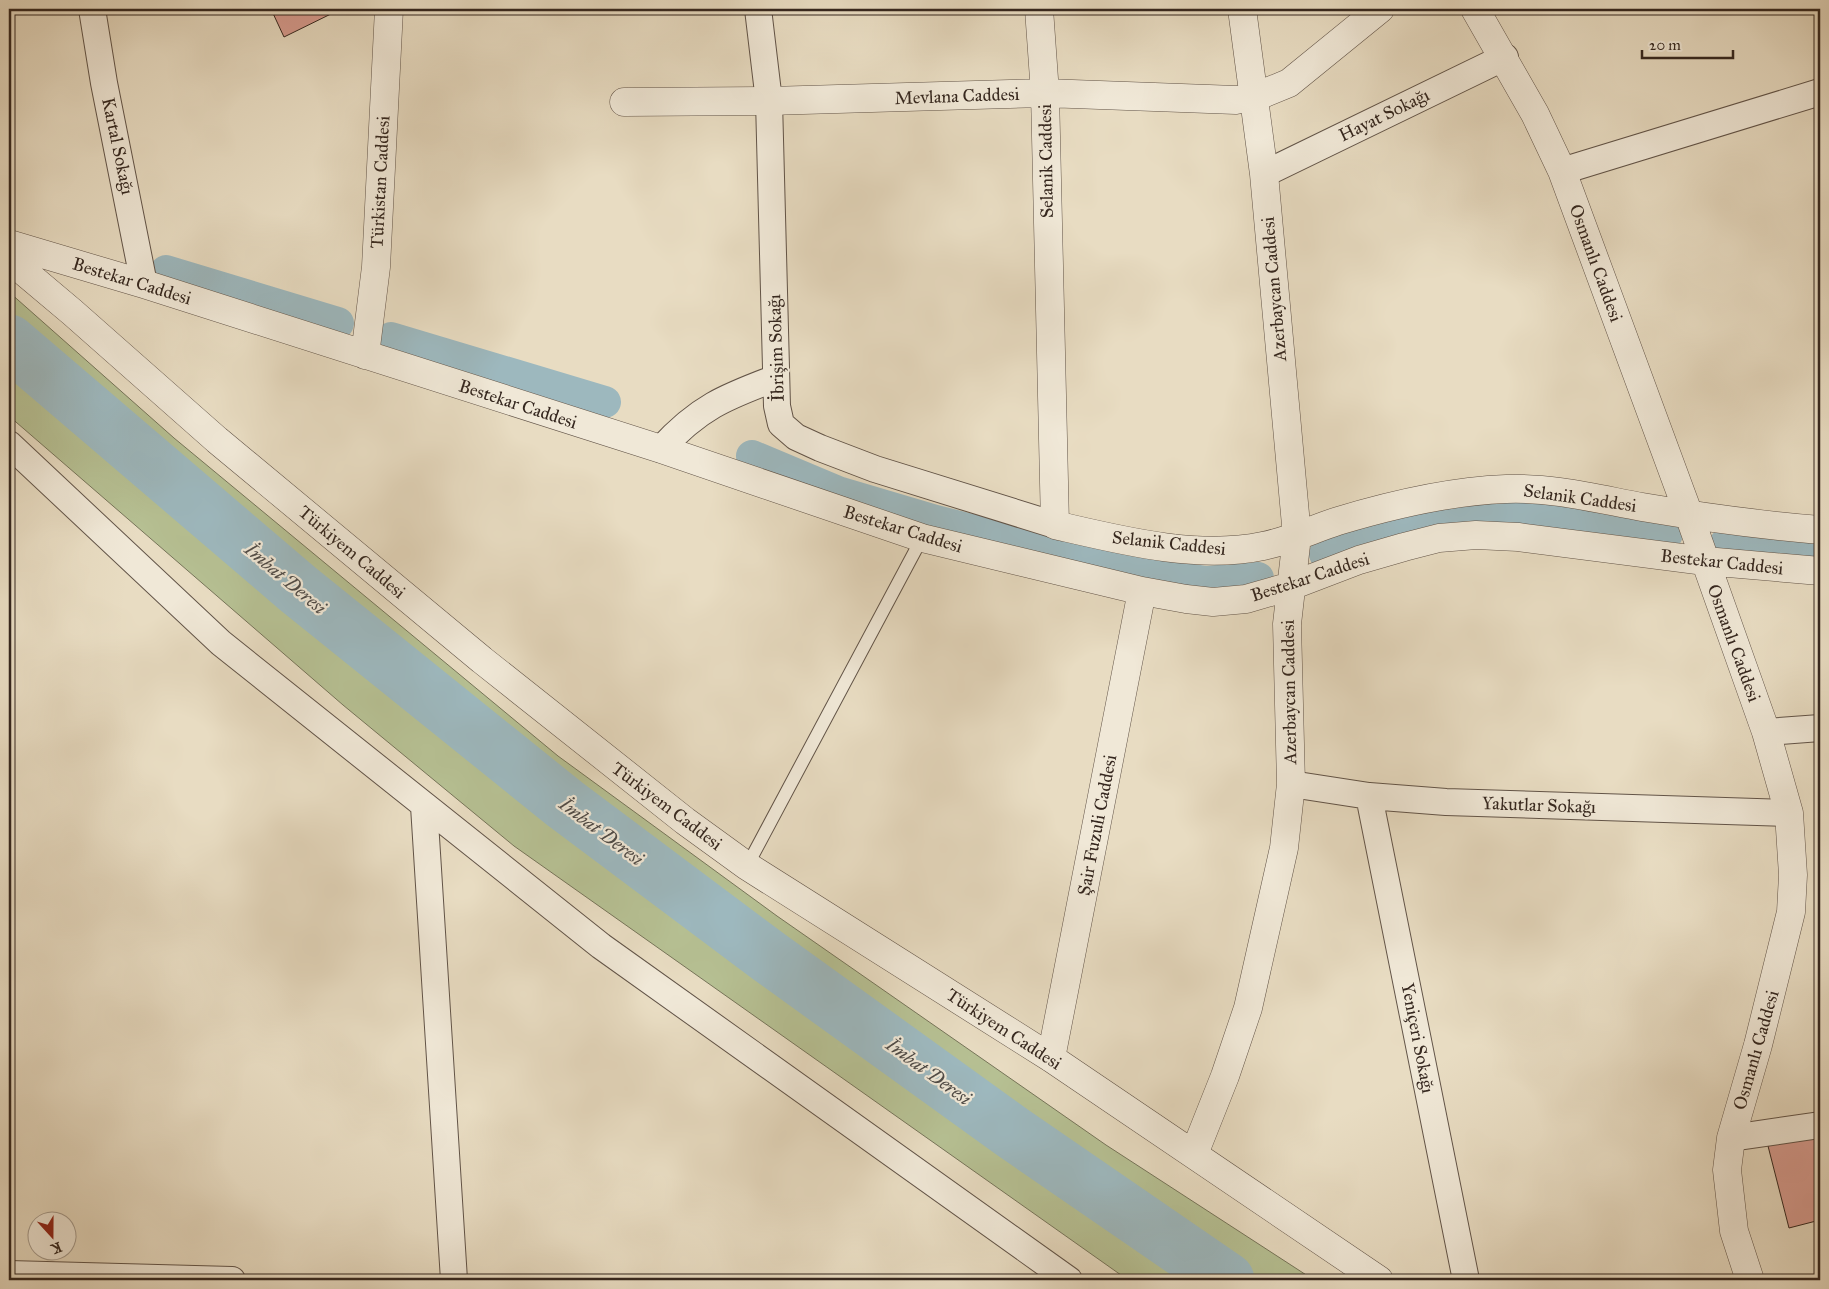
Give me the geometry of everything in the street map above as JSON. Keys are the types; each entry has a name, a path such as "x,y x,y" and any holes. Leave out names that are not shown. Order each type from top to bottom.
{"street":[{"name":"Kartal Sokağı","path":"92,9 104,83 144,284"},
{"name":"Türkistan Caddesi","path":"365,355 376,267 389,9"},
{"name":"İbrişim Sokağı","path":"758,9 769,101 777,406 781,424 796,437 875,469 1055,525"},
{"name":"Selanik Caddesi","path":"1039,9 1045,93 1055,525 1135,543 1227,551 1264,546 1337,522 1410,503 1460,493 1507,489 1542,491 1689,515 1820,530"},
{"name":"Azerbaycan Caddesi","path":"1194,1154 1225,1076 1248,1008 1284,848 1291,784 1287,660 1291,586 1297,536 1264,174 1242,9"},
{"name":"Mevlana Caddesi","path":"624,102 769,101 1045,93 1236,100 1255,97 1289,83 1380,9"},
{"name":"Osmanlı Caddesi","path":"1475,9 1535,114 1562,171 1689,515 1766,732 1789,814 1794,875 1791,912 1772,992 1731,1138 1727,1170 1728,1197 1734,1230 1750,1280"},
{"name":"Hayat Sokağı","path":"1264,174 1504,57"},
{"path":"1562,171 1820,92"},
{"name":"Bestekar Caddesi","path":"9,244 144,284 661,449 922,538 1142,591 1213,602 1246,599 1291,586 1359,560 1404,547 1439,538 1476,535 1518,537 1704,561 1820,571"},
{"name":"Türkiyem Caddesi","path":"9,259 217,440 482,660 608,761 747,866 1051,1058 1378,1280"},
{"path":"661,449 681,426 717,402 776,378"},
{"path":"9,444 221,643 601,946 1070,1280"},
{"name":"Şair Fuzuli Caddesi","path":"1051,1058 1142,591"},
{"path":"1766,732 1820,728"},
{"name":"Yakutlar Sokağı","path":"1291,784 1370,796 1446,802 1789,814"},
{"name":"Yeniçeri Sokağı","path":"1370,796 1466,1280"},
{"path":"424,806 454,1280"},
{"path":"1731,1138 1820,1125"},
{"path":"9,1274 232,1280"}],"lane":[{"path":"747,866 922,538"}],"green space":[{"path":"9,292 174,438 558,756 777,916 1106,1145 1314,1280 1128,1280 514,846 343,705 9,416"}],"building":[{"path":"271,9 341,9 284,37"},
{"path":"1820,1132 1820,1220 1789,1228 1768,1146"}],"waterway":[{"path":"166,271 338,323"},
{"path":"391,338 605,402"},
{"name":"İmbat Deresi","path":"9,342 298,589 565,804 768,956 1012,1132 1227,1280"},
{"path":"752,456 838,492 936,521 1130,570 1206,582 1258,578"},
{"path":"1325,554 1462,511 1497,510 1667,534"},
{"path":"1726,543 1764,549 1820,551"}]}
